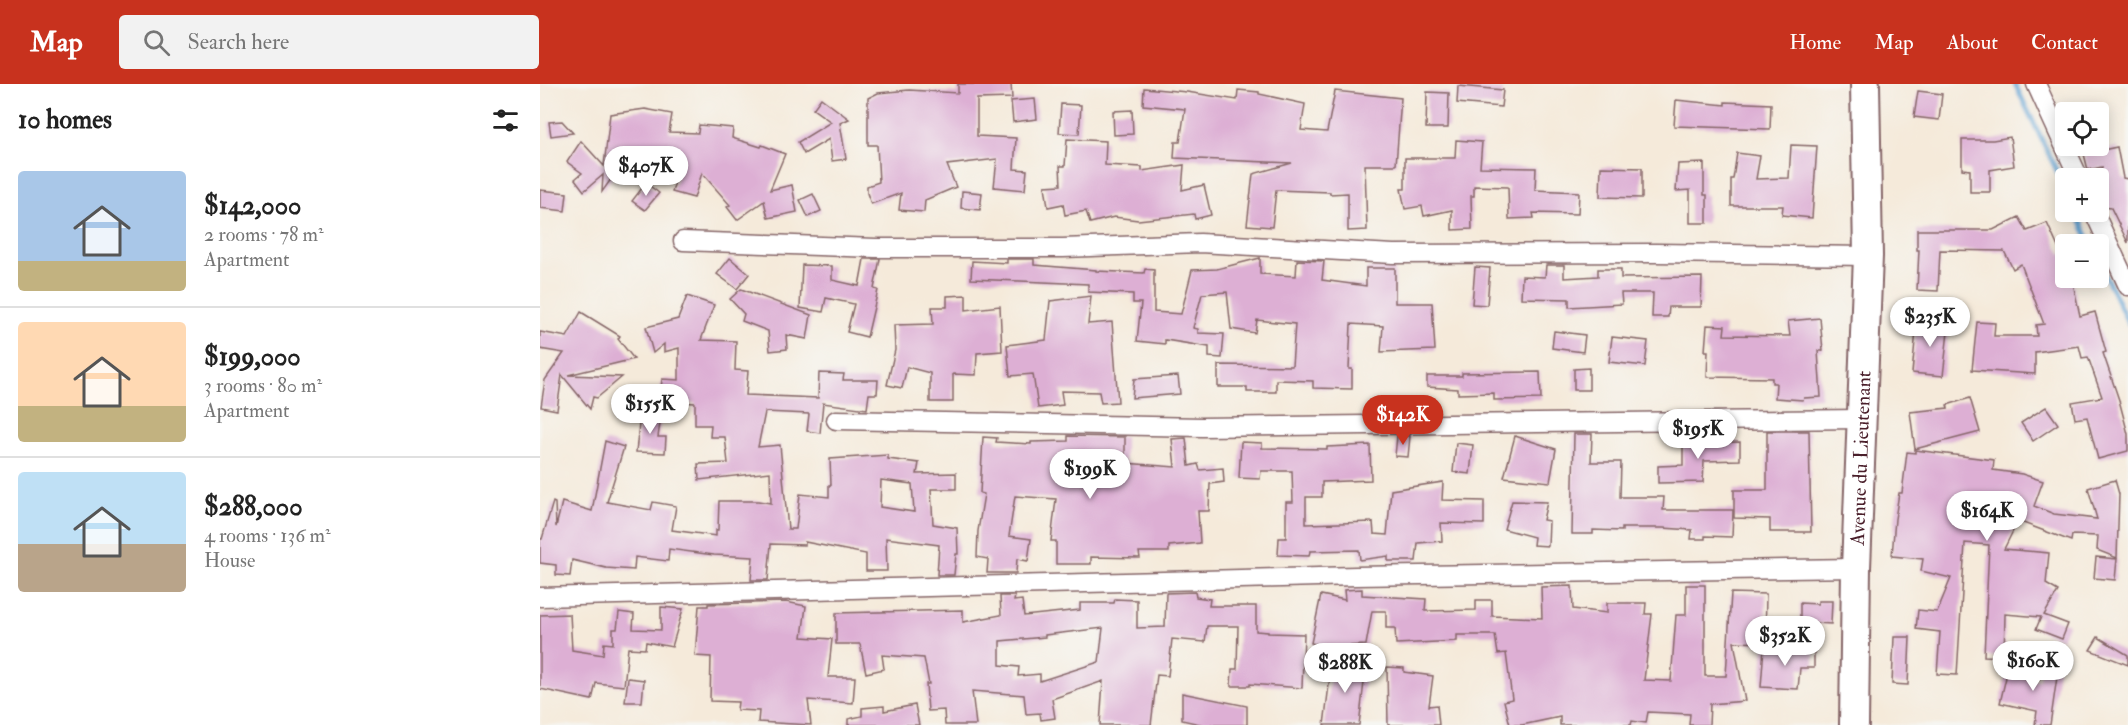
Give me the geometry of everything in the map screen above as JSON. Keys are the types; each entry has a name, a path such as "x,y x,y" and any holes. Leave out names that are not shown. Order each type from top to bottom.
{"main road":[{"name":"Avenue du Lieutenant","path":"1854,725 1860,419 1868,256 1865,84"}],"street":[{"path":"2036,84 2074,168"},
{"path":"2099,222 2128,286"},
{"path":"683,241 875,248 1063,248 1200,243 1393,254 1656,253 1868,256"},
{"path":"836,420 1202,427 1860,419"},
{"path":"540,597 1356,576 1856,568"}],"building":[{"path":"958,84 1011,84 1012,98 977,99 977,136 1016,138 1014,169 1027,170 1025,190 994,187 997,159 947,165 956,187 925,200 924,212 899,210 901,193 871,204 867,186 879,182 877,145 868,145 868,98 878,93 909,90 958,93"},
{"path":"1458,86 1503,90 1501,107 1457,103"},
{"path":"1144,88 1237,100 1238,90 1259,92 1259,94 1305,104 1301,130 1327,132 1335,91 1401,98 1396,165 1365,165 1367,230 1348,231 1348,193 1330,194 1330,192 1276,190 1272,227 1247,225 1253,174 1292,163 1174,158 1175,142 1180,142 1185,109 1143,105"},
{"path":"1918,91 1942,94 1939,120 1914,117"},
{"path":"1427,92 1449,93 1448,128 1426,128"},
{"path":"821,98 849,119 840,123 846,159 832,161 829,139 804,154 798,142 831,122 813,109"},
{"path":"1035,99 1037,119 1013,122 1011,101"},
{"path":"1676,100 1725,105 1725,102 1771,104 1770,129 1674,126"},
{"path":"1061,104 1081,105 1079,134 1059,133"},
{"path":"645,109 672,114 669,132 698,133 699,125 733,128 732,138 761,147 762,145 785,154 770,190 792,185 797,212 768,218 764,201 737,220 727,207 730,205 702,173 694,198 672,192 681,160 652,155 637,176 621,165 602,192 603,175 584,191 575,179 582,173 567,162 581,141 604,166 610,114"},
{"path":"1132,110 1133,134 1114,135 1113,111"},
{"path":"562,121 573,133 551,136 549,122"},
{"path":"2010,137 2014,166 1990,170 1990,192 1970,192 1970,170 1962,169 1962,140 1993,140"},
{"path":"1067,139 1106,141 1105,165 1142,167 1142,171 1184,165 1182,190 1204,185 1211,215 1195,219 1194,214 1138,220 1114,217 1090,223 1086,211 1065,215 1063,204 1048,207 1045,186 1061,185 1060,166 1065,166"},
{"path":"1456,140 1482,142 1480,167 1536,168 1535,190 1579,192 1578,214 1533,213 1534,218 1509,219 1508,187 1474,186 1474,196 1471,196 1472,229 1452,230 1452,210 1424,216 1422,206 1405,209 1401,189 1405,189 1405,158 1455,158"},
{"path":"1791,145 1817,146 1812,218 1782,215 1783,206 1731,206 1731,179 1733,179 1737,153 1760,156 1756,179 1789,178"},
{"path":"2117,147 2123,178 2128,179 2128,243 2109,208 2109,168 2088,168 2084,156 2109,156 2109,149"},
{"path":"1704,163 1707,223 1690,223 1690,190 1676,191 1678,164"},
{"path":"1601,167 1642,168 1642,198 1600,197"},
{"path":"646,183 659,193 645,210 632,201"},
{"path":"540,190 567,193 565,211 540,208"},
{"path":"962,191 982,193 980,210 961,208"},
{"path":"813,194 821,211 808,217 800,200"},
{"path":"2019,217 2027,231 2047,223 2055,241 2055,288 2074,288 2080,316 2095,312 2106,352 2103,353 2128,434 2128,451 2098,459 2087,417 2075,419 2072,402 2102,397 2088,357 2082,358 2079,346 2035,352 2035,374 1972,370 1977,322 1995,323 1994,336 2037,336 2036,325 2044,324 2021,264 2013,269 2004,251 1940,250 1938,291 1917,290 1919,250 1917,250 1917,230 1993,230"},
{"path":"730,258 749,274 737,289 717,274"},
{"path":"1260,258 1260,274 1296,276 1297,260 1324,261 1322,280 1366,286 1366,268 1395,268 1395,303 1432,303 1435,350 1381,352 1383,326 1351,324 1349,369 1352,369 1352,389 1313,388 1313,381 1276,380 1276,392 1247,392 1247,387 1218,387 1218,365 1292,366 1295,324 1257,320 1255,333 1231,329 1227,292 1202,294 1193,328 1198,329 1198,333 1224,334 1222,358 1209,357 1209,347 1165,340 1165,344 1137,341 1141,303 1133,303 1133,294 1088,292 1088,284 971,279 972,261 1007,263 1007,259 1034,259 1034,265 1096,271 1144,273 1145,269 1154,270 1154,312 1181,314 1192,270 1217,269"},
{"path":"864,259 880,259 874,289 878,290 867,337 847,332 854,304 826,298 823,312 800,308 802,265 832,266 832,280 859,286"},
{"path":"1546,265 1564,265 1564,278 1598,276 1598,269 1621,269 1621,278 1702,277 1701,307 1669,307 1668,317 1652,317 1653,293 1621,293 1622,304 1569,307 1569,299 1521,298 1522,276 1545,277"},
{"path":"1475,267 1490,268 1487,305 1472,304"},
{"path":"741,289 811,315 807,339 786,335 787,349 770,351 768,331 742,321 744,314 730,299"},
{"path":"966,295 966,310 1000,306 1002,351 977,353 976,375 953,374 953,402 930,402 930,373 907,367 902,388 887,385 895,350 894,325 933,324 932,307 947,307 947,296"},
{"path":"687,296 714,305 701,340 736,341 735,370 748,371 746,395 818,398 819,373 844,374 843,380 878,380 877,394 869,394 867,409 823,403 820,433 807,431 809,414 765,412 758,447 780,445 788,529 796,529 800,494 829,497 830,459 888,455 888,459 919,463 917,474 956,473 956,489 931,489 933,524 957,528 958,554 956,554 954,575 937,575 939,545 886,538 887,571 866,571 866,554 805,542 805,545 771,544 768,580 751,580 753,557 669,549 668,561 635,557 634,570 606,568 572,560 570,576 556,575 556,565 540,563 540,539 542,539 553,502 555,503 556,527 562,502 592,511 605,441 624,447 607,502 651,510 653,502 676,506 672,530 716,536 719,501 771,503 770,472 699,480 698,464 728,463 725,437 710,437 711,425 695,425 695,403 664,401 661,389 662,379 679,380 679,348 664,352 664,344 653,353 646,327 678,319","holes":["881,480 912,484 914,512 880,507"]},
{"path":"1091,296 1088,324 1112,322 1118,402 1101,403 1099,392 1061,391 1063,405 1038,408 1033,374 1010,376 1007,345 1046,340 1050,301"},
{"path":"581,312 620,336 618,339 634,359 568,375 622,377 597,398 593,397 590,409 562,375 557,410 541,407 545,380 564,353 540,349 540,332 567,337"},
{"path":"1820,318 1823,351 1818,351 1821,397 1804,398 1803,400 1775,398 1776,383 1772,383 1772,378 1707,377 1708,351 1705,351 1707,325 1725,326 1724,335 1790,336 1788,321"},
{"path":"1917,320 1949,323 1943,376 1912,373"},
{"path":"1554,331 1585,335 1583,352 1552,348"},
{"path":"1612,337 1648,341 1645,366 1609,362"},
{"path":"1589,368 1589,390 1574,390 1574,369"},
{"path":"1540,372 1541,399 1494,400 1494,393 1458,394 1458,389 1427,387 1427,376"},
{"path":"1178,376 1180,394 1132,398 1134,379"},
{"path":"1970,398 1980,432 1915,449 1910,412 1948,408 1947,405"},
{"path":"2046,407 2058,424 2033,441 2021,423"},
{"path":"640,414 661,417 658,437 666,437 665,453 636,452"},
{"path":"1767,431 1809,431 1811,532 1770,532 1770,519 1734,518 1734,490 1767,490"},
{"path":"1574,434 1592,434 1591,462 1621,462 1620,497 1664,497 1663,510 1733,510 1732,537 1705,536 1705,539 1691,539 1692,530 1663,528 1622,528 1622,531 1593,530 1593,534 1572,534"},
{"path":"1683,435 1704,435 1704,443 1740,442 1740,460 1704,461 1703,482 1658,483 1658,466 1683,465"},
{"path":"1068,436 1125,437 1125,463 1175,467 1172,439 1186,438 1189,466 1198,464 1200,470 1223,468 1224,482 1210,484 1209,511 1198,511 1200,543 1169,546 1169,552 1139,552 1140,558 1091,557 1091,564 1056,564 1056,541 1051,541 1056,499 1015,496 1009,536 1031,539 1028,561 1017,559 1016,573 987,573 988,559 977,557 978,531 984,494 980,493 983,437 997,438 996,442 1031,444 1031,442 1068,441"},
{"path":"1397,436 1410,436 1408,457 1395,456"},
{"path":"1515,436 1556,449 1550,482 1504,477"},
{"path":"1241,442 1262,443 1262,448 1327,449 1327,447 1370,445 1371,480 1322,482 1322,497 1306,497 1306,524 1373,522 1374,534 1387,535 1391,490 1443,482 1442,500 1484,501 1484,524 1441,523 1442,541 1418,543 1416,561 1388,561 1388,556 1360,560 1359,550 1310,551 1309,556 1278,555 1279,538 1286,538 1286,502 1293,502 1292,471 1261,471 1260,479 1239,478"},
{"path":"1456,443 1473,445 1470,474 1453,472"},
{"path":"1915,450 1994,460 1993,470 2022,474 2043,481 2034,506 2054,514 2097,519 2088,488 2115,480 2119,494 2117,558 2097,550 2098,536 2072,535 2071,541 2018,521 2004,549 2049,553 2046,584 2058,591 2044,615 2068,624 2062,639 2036,629 2041,617 2005,614 2004,657 1984,656 1989,545 1965,543 1957,675 1937,674 1940,632 1916,629 1918,610 1937,612 1951,578 1921,571 1923,559 1892,556 1895,519 1899,493 1902,493 1907,452 1915,453"},
{"path":"1512,501 1547,502 1543,520 1549,521 1548,546 1533,545 1534,537 1504,529"},
{"path":"2096,557 2117,559 2115,580 2094,578"},
{"path":"1686,585 1705,585 1705,676 1726,676 1731,593 1766,594 1765,643 1734,642 1745,701 1710,704 1709,725 1689,725 1690,714 1648,712 1646,723 1632,721 1631,725 1560,725 1560,717 1522,725 1510,725 1504,701 1512,699 1506,653 1498,654 1495,635 1457,635 1457,641 1396,644 1395,628 1386,628 1386,611 1372,611 1366,645 1327,647 1311,643 1321,595 1345,600 1344,590 1362,589 1362,595 1426,599 1425,611 1476,610 1476,600 1492,600 1492,616 1542,618 1541,587 1572,586 1573,609 1607,613 1607,603 1646,603 1645,614 1652,614 1644,680 1671,681 1676,615 1686,615"},
{"path":"1195,592 1196,597 1210,599 1209,606 1256,606 1256,631 1304,634 1302,688 1250,684 1250,686 1231,686 1232,669 1237,669 1238,626 1207,626 1205,642 1172,639 1168,676 1157,675 1151,725 1100,725 1103,681 1052,699 1055,718 1041,720 1040,713 1026,714 1024,695 972,691 976,725 945,725 944,710 928,711 926,684 929,684 924,658 882,655 884,669 866,673 860,644 836,644 836,613 963,610 963,622 1001,615 1000,596 1015,596 1014,601 1022,600 1024,616 1080,610 1080,603 1114,603 1115,599 1137,600 1137,628 1165,627 1166,593","holes":["1103,628 1099,662 1040,681 1040,674 1018,676 1019,667 1000,665 1000,641"]},
{"path":"1818,601 1832,601 1831,624 1800,622 1800,603 1818,604"},
{"path":"786,602 806,606 802,637 832,639 828,677 855,677 853,703 808,700 811,725 758,722 759,711 737,710 738,702 710,701 711,657 695,656 699,606"},
{"path":"661,607 683,609 672,647 646,642 645,649 628,648 624,686 596,683 592,700 540,689 540,615 570,614 572,650 603,655 604,643 613,644 613,629 617,629 619,612 634,614 633,629 661,630"},
{"path":"1894,637 1910,637 1908,685 1892,684"},
{"path":"2098,637 2128,655 2128,665 2090,650"},
{"path":"1764,647 1814,650 1814,668 1800,668 1798,689 1761,687"},
{"path":"2042,660 2059,663 2050,725 2035,725 2037,711 2000,703 2007,673 2039,680"},
{"path":"1332,661 1366,665 1359,725 1324,725"},
{"path":"1387,667 1404,668 1404,672 1433,676 1429,706 1437,705 1439,725 1388,725"},
{"path":"628,678 644,680 642,702 625,702"},
{"path":"1182,693 1247,706 1247,725 1204,725 1182,720"},
{"path":"915,705 919,725 848,725 848,719 862,716 862,708 884,706 884,711"}],"waterway":[{"path":"2015,84 2055,168"},
{"path":"2081,222 2086,234"},
{"path":"2109,283 2128,323"}]}
